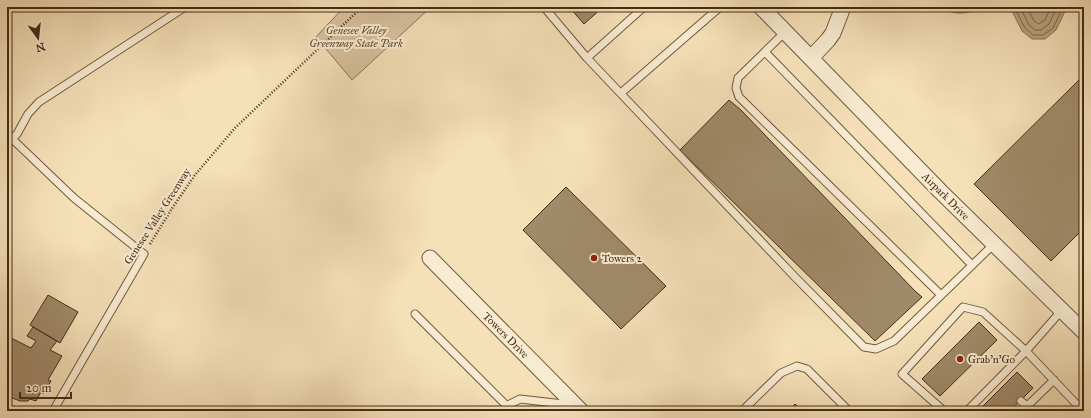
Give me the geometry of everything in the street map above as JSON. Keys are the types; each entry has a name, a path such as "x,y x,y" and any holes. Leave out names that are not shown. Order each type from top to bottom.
{"street":[{"name":"Airpark Drive","path":"761,7 940,191 1084,332"},
{"path":"811,58 833,33 843,7"},
{"name":"Towers Drive","path":"430,258 579,408"}],"lane":[{"path":"144,254 74,198 10,136 17,134 28,114 42,99 184,7"},
{"path":"544,7 587,58 794,276 864,347 876,349 894,341 994,244"},
{"path":"587,58 644,7"},
{"path":"621,93 720,7"},
{"path":"786,32 738,78 736,88 739,97 941,295"},
{"path":"764,52 972,265"},
{"name":"Genesee Valley Greenway","path":"53,411 144,254"},
{"path":"944,411 902,374 962,307 983,312 1026,351 1083,411"},
{"path":"967,411 1026,351 1062,310"},
{"path":"415,314 509,408 520,400 579,408"},
{"path":"742,411 781,373 797,366 807,368 849,411"},
{"path":"999,379 1005,384"},
{"path":"1021,400 1025,409 1054,380"},
{"path":"984,394 990,399"}],"path":[{"name":"Genesee Valley Greenway","path":"144,254 184,190 220,144 362,7"}],"green space":[{"name":"Genesee Valley Greenway State Park","path":"344,7 431,7 352,80 316,37"}],"water":[{"path":"939,7 984,7 972,11 957,13"},
{"path":"1010,7 1067,7 1056,30 1045,39 1032,39 1022,31"}],"building":[{"path":"569,7 603,7 584,24"},
{"path":"1084,75 1084,228 1051,261 974,184"},
{"path":"729,100 741,110 922,297 875,341 680,150"},
{"name":"Towers 2","path":"566,187 666,286 621,329 523,230"},
{"path":"48,295 78,312 60,343 30,325"},
{"name":"Grab'n'Go","path":"979,322 997,340 940,396 922,379"},
{"path":"33,327 57,341 50,350 62,356 48,380 51,381 43,394 41,392 36,401 30,399 28,401 20,401 7,396 7,338 9,337 31,348 36,341 27,336"},
{"path":"1017,372 1033,388 1010,411 979,410"},
{"path":"795,404 803,411 789,411"}],"place":[{"name":"Towers 2","path":"594,258"},
{"name":"Grab'n'Go","path":"960,359"}]}
